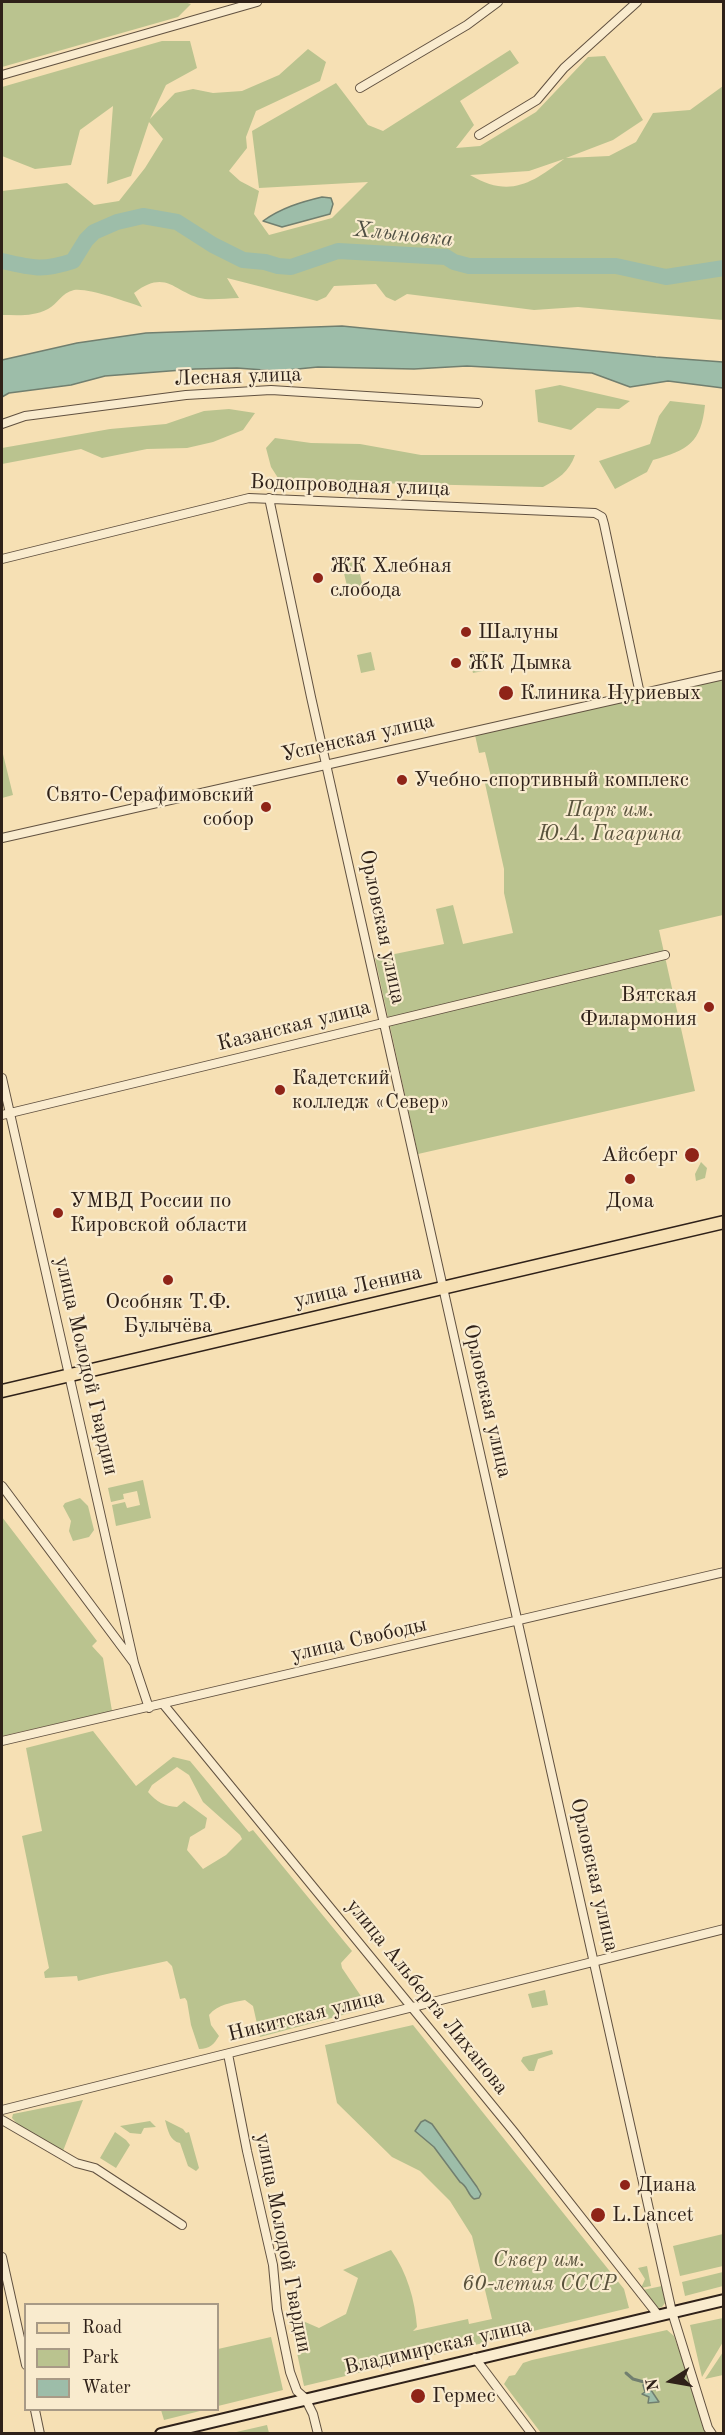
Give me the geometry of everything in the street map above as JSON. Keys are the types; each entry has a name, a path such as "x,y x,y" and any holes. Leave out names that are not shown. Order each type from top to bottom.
{"main road":[{"name":"улица Ленина","path":"2,1391 723,1222"},
{"name":"Владимирская улица","path":"161,2433 723,2300"}],"street":[{"path":"2,75 257,2"},
{"path":"360,88 467,25 498,2"},
{"path":"479,135 537,100 564,68 637,2"},
{"name":"Лесная улица","path":"2,424 25,416 186,395 271,390 478,403"},
{"name":"Водопроводная улица","path":"2,559 249,498 596,513 602,517 604,524 640,694"},
{"name":"Орловская улица","path":"269,498 518,1621 596,1961 672,2312 708,2428 712,2433"},
{"name":"Успенская улица","path":"2,838 723,675"},
{"name":"Казанская улица","path":"5,1114 665,955"},
{"name":"улица Молодой Гвардии","path":"2,1078 5,1114 70,1375 134,1663"},
{"path":"2,1486 134,1663 149,1708"},
{"name":"улица Свободы","path":"2,1741 164,1705 723,1572"},
{"name":"улица Альберта Лиханова","path":"164,1705 413,2007 658,2315"},
{"name":"Никитская улица","path":"2,2110 723,1929"},
{"name":"улица Молодой Гвардии","path":"228,2054 246,2151 273,2265 277,2309 290,2372 297,2391 305,2398 313,2414 318,2433"},
{"path":"2,2120 76,2163 95,2168 182,2224"},
{"path":"2,2258 24,2356"},
{"path":"475,2358 532,2433"},
{"path":"35,2411 40,2433"}],"green space":[{"path":"2,2 184,2 191,4 178,17 2,67"},
{"path":"162,41 190,41 197,68 166,85 150,119 175,93 193,89 213,93 242,91 279,75 308,49 326,62 320,81 256,111 246,137 247,148 229,171 240,181 259,191 254,214 269,235 332,218 368,182 259,188 252,131 336,83 368,125 383,131 510,50 519,63 460,101 474,125 456,148 480,146 536,112 588,57 605,56 643,120 613,140 566,158 609,156 636,142 653,113 690,110 723,86 723,320 578,307 534,310 407,294 395,301 386,297 376,284 334,286 326,297 317,301 227,278 239,298 205,299 195,297 163,282 155,282 134,293 142,307 98,293 74,290 42,312 2,315 2,191 67,183 94,205 119,201 145,168 163,139 149,122 131,176 107,184 113,106 80,130 71,165 35,169 2,156 2,87","holes":["564,159 530,181 508,187 496,186 470,175 529,171"]},
{"path":"560,385 630,401 619,409 597,408 571,430 538,422 535,390"},
{"path":"670,401 705,405 696,436 684,448 653,460 647,472 615,489 599,461 650,444 659,416"},
{"path":"229,409 255,413 243,430 213,442 187,448 147,449 102,458 81,449 2,464 2,448 110,429 166,424 204,411"},
{"path":"275,438 311,443 360,444 421,455 575,455 570,466 562,474 543,487 280,481 271,467 266,448"},
{"path":"357,561 363,587 348,590 342,565"},
{"path":"484,651 488,670 473,673 468,654"},
{"path":"371,652 375,670 361,673 357,655"},
{"name":"Парк им. Ю.А. Гагарина","path":"723,679 723,915 659,930 695,1091 418,1154 375,958 444,944 436,909 453,905 463,944 513,933 504,893 504,869 484,779 491,777 485,752 479,753 475,735"},
{"path":"2,750 13,795 2,798"},
{"path":"701,1162 707,1168 705,1178 696,1181 695,1174"},
{"path":"143,1480 151,1518 116,1526 112,1505 125,1502 127,1508 140,1505 137,1491 123,1494 124,1499 111,1502 108,1488"},
{"path":"80,1498 88,1506 94,1530 89,1537 73,1541 69,1531 71,1521 63,1506 65,1503"},
{"path":"2,1517 97,1641 92,1646 103,1658 112,1711 2,1736"},
{"path":"93,1731 136,1786 173,1757 190,1761 249,1832 253,1830 352,1951 341,1963 342,1968 369,2008 260,2037 253,2006 245,2000 230,2003 216,2008 209,2015 211,2025 219,2036 211,2045 199,2049 191,2025 187,2001 185,1998 180,1999 172,1966 167,1961 78,1981 77,1976 45,1978 44,1972 49,1968 22,1836 42,1831 26,1748","holes":["177,1767 189,1775 203,1802 242,1839 226,1855 203,1869 187,1850 190,1837 205,1828 207,1818 184,1801 177,1807 168,1806 148,1792 152,1785"]},
{"path":"545,1990 548,2005 532,2008 528,1994"},
{"name":"Сквер им. 60-летия СССР","path":"413,2025 624,2289 629,2308 304,2386 289,2315 319,2328 346,2314 358,2278 343,2270 391,2250 402,2268 412,2297 417,2327 413,2331 468,2319 469,2324 492,2319 472,2236 450,2201 420,2171 392,2157 337,2103 325,2045"},
{"path":"552,2050 553,2054 538,2059 534,2071 529,2071 521,2061 523,2057"},
{"path":"83,2100 63,2151 22,2129 12,2118 13,2114"},
{"path":"165,2120 183,2129 186,2133 189,2132 199,2168 196,2171 188,2166 180,2143 168,2132"},
{"path":"150,2121 156,2127 144,2128 141,2134 130,2133 120,2126"},
{"path":"115,2132 130,2145 116,2168 100,2158"},
{"path":"723,2234 723,2266 680,2276 673,2246"},
{"path":"647,2266 651,2286 641,2288 645,2279 638,2268"},
{"path":"723,2272 723,2286 685,2296 682,2282"},
{"path":"662,2286 665,2303 658,2308 643,2290"},
{"path":"723,2318 723,2342 702,2377 690,2325"},
{"path":"667,2330 674,2336 708,2433 541,2433 504,2384 509,2376 515,2375 523,2363 532,2360"},
{"path":"271,2337 283,2390 219,2406 219,2349"},
{"path":"723,2352 723,2375 705,2379"},
{"path":"161,2411 200,2411 164,2420"},
{"path":"267,2425 269,2433 232,2433"}],"water":[{"path":"322,197 331,198 333,204 330,214 282,227 263,221 291,206"},
{"path":"342,326 723,362 723,388 668,381 630,387 592,373 467,366 414,369 318,367 277,371 237,368 105,376 71,385 9,393 2,397 2,360 77,343 146,333"},
{"path":"425,2120 432,2124 477,2187 481,2194 479,2198 472,2197 434,2147 415,2131"},
{"path":"647,2384 659,2402 648,2403 649,2397 642,2394 645,2392 643,2385"}],"waterway":[{"name":"Хлыновка","path":"2,261 37,267 73,261 94,232 117,222 143,216 177,222 213,245 243,260 278,266 291,267 338,251 446,257 469,266 616,266 666,277 724,268"},
{"path":"626,2373 633,2379 644,2382"}],"place":[{"name":"ЖК Хлебная слобода","path":"318,578"},
{"name":"Шалуны","path":"466,632"},
{"name":"ЖК Дымка","path":"456,663"},
{"name":"Клиника Нуриевых","path":"506,693"},
{"name":"Учебно-спортивный комплекс","path":"402,780"},
{"name":"Свято-Серафимовский собор","path":"266,807"},
{"name":"Вятская Филармония","path":"709,1007"},
{"name":"Кадетский колледж «Север»","path":"280,1090"},
{"name":"Айсберг","path":"692,1155"},
{"name":"Дома","path":"630,1179"},
{"name":"УМВД России по Кировской области","path":"58,1213"},
{"name":"Особняк Т.Ф. Булычёва","path":"168,1280"},
{"name":"Диана","path":"625,2185"},
{"name":"L.Lancet","path":"598,2215"},
{"name":"Гермес","path":"418,2396"}]}
